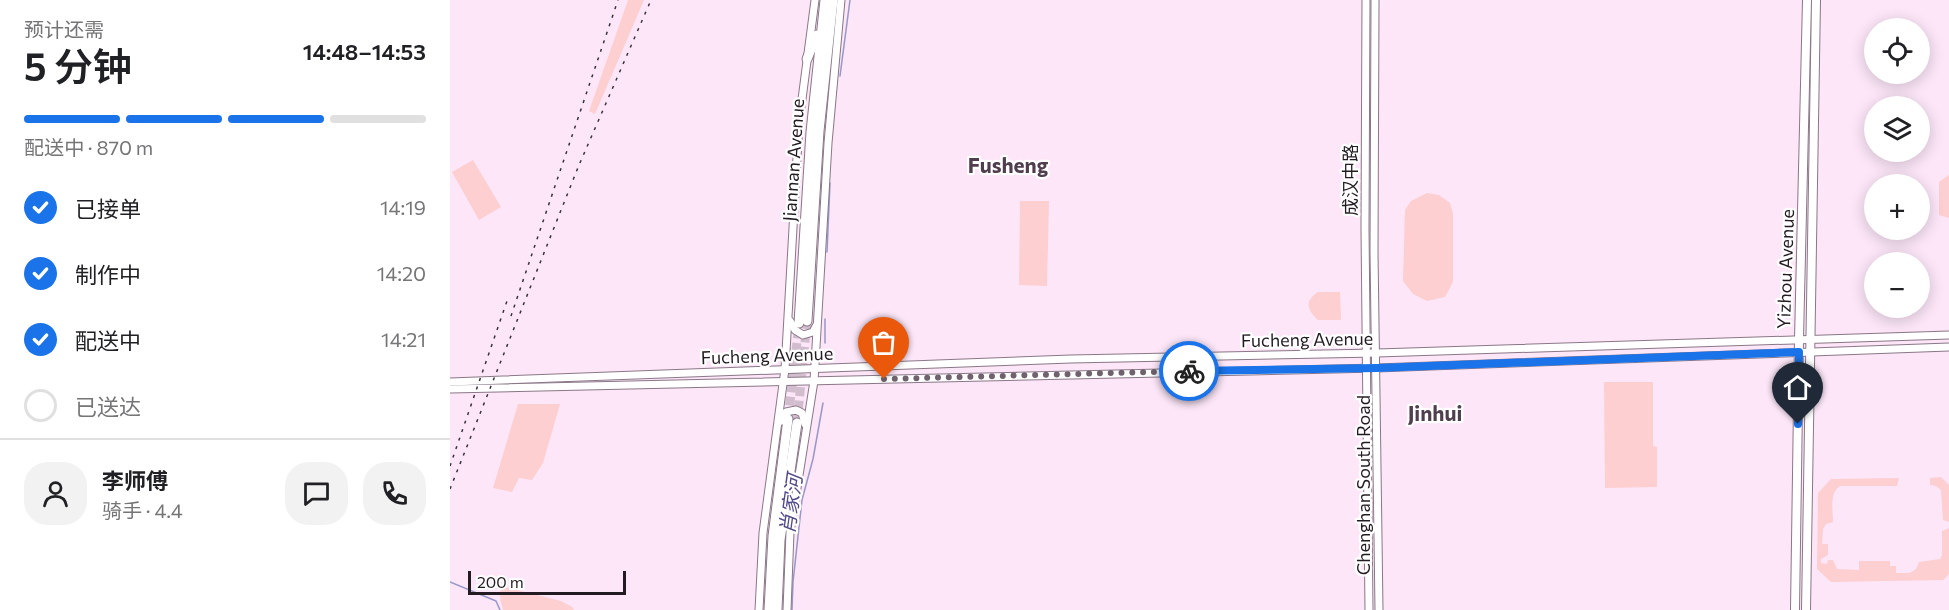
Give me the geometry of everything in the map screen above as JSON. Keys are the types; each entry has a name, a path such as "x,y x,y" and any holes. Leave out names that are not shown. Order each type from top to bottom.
{"highway":[{"name":"Jiannan Avenue","path":"825,0 810,132 803,322 833,0"},
{"path":"828,35 840,0"},
{"path":"807,59 821,24"},
{"path":"767,610 773,536 792,421 780,540 779,610"}],"main road":[{"path":"759,610 763,533 784,383 799,122 815,0"},
{"path":"787,610 790,532 814,381 828,143 840,0"},
{"name":"成汉中路","path":"1366,0 1367,361"},
{"name":"成汉中路","path":"1375,0 1374,252 1377,360"},
{"name":"Yizhou Avenue","path":"1796,610 1798,339 1807,0"},
{"name":"Yizhou Avenue","path":"1806,610 1816,0"},
{"path":"789,319 795,330 803,335 813,332 818,319"},
{"name":"Fucheng Avenue","path":"450,389 655,383 784,383 1367,361 1798,339 1949,335"},
{"name":"Fucheng Avenue","path":"450,382 1071,359 1367,361 1949,347"},
{"name":"Chenghan South Road","path":"1377,360 1379,610"},
{"name":"Chenghan South Road","path":"1367,361 1369,610"},
{"path":"777,428 786,412 795,410 802,413 806,432"},
{"path":"779,610 787,591"},
{"path":"759,595 767,610"}],"shaded area":[{"path":"628,0 644,0 595,114 589,111"},
{"path":"473,160 501,207 479,220 452,172"},
{"path":"1949,175 1949,218 1939,215 1939,182"},
{"path":"1427,193 1439,195 1450,203 1453,214 1453,282 1445,297 1427,301 1413,294 1403,281 1405,210 1411,201"},
{"path":"1020,201 1049,201 1047,286 1019,285"},
{"path":"1318,292 1340,292 1341,320 1318,320 1314,316 1309,309 1309,302"},
{"path":"1604,382 1653,382 1653,446 1657,447 1657,487 1605,488"},
{"path":"518,404 560,404 543,463 532,480 519,478 512,492 493,488"},
{"path":"1941,477 1949,485 1949,522 1943,520 1941,490 1930,485 1930,478"},
{"path":"1899,478 1897,486 1840,486 1837,489 1832,502 1833,522 1826,524 1823,529 1822,544 1828,544 1828,555 1821,559 1821,563 1827,564 1828,560 1833,560 1837,569 1859,570 1859,561 1890,561 1890,566 1896,566 1896,573 1910,573 1916,569 1919,562 1940,559 1942,531 1949,528 1949,574 1943,580 1831,582 1817,569 1818,493 1831,479"},
{"path":"501,586 561,601 574,610 503,610 500,598"}],"waterway":[{"name":"肖家河","path":"840,76 850,0"},
{"name":"肖家河","path":"827,252 830,183"},
{"name":"肖家河","path":"825,319 825,343"},
{"name":"肖家河","path":"792,610 802,500 813,459 823,403"},
{"path":"450,582 496,601 500,610"}],"tunnel":[{"path":"797,423 807,321"},
{"path":"788,419 799,325"}],"railway":[{"path":"511,316 618,0"},
{"path":"450,489 579,165 651,0"},
{"path":"450,466 507,301"}],"way so far":[{"path":"884,379 1189,371"}],"district":[{"name":"Fusheng","path":"1008,164"},
{"name":"Jinhui","path":"1435,412"}],"route":[{"path":"1189,371 1377,368 1799,352 1798,424"}]}
